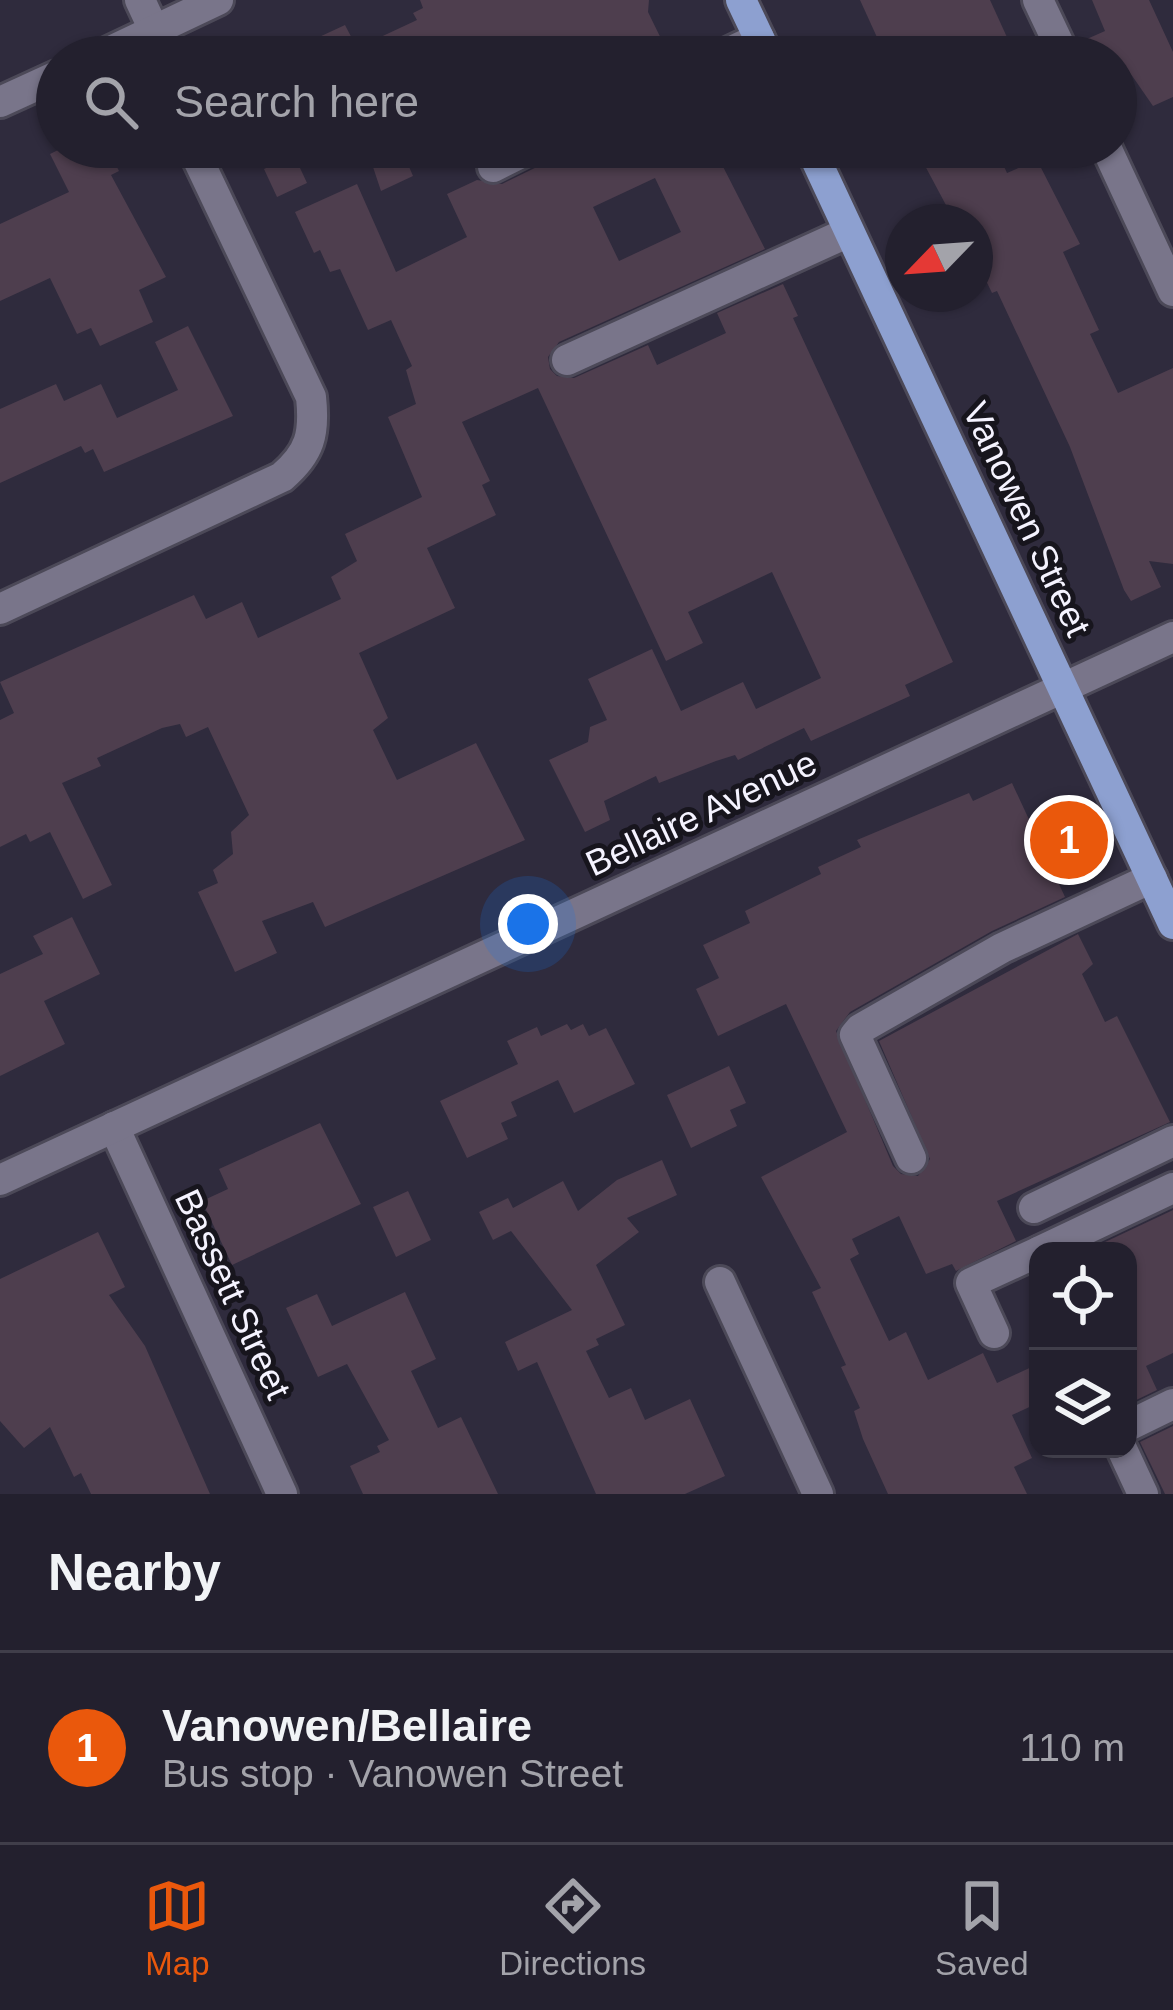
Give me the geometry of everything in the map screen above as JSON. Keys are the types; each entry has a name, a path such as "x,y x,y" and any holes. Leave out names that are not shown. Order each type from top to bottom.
{"main road":[{"path":"741,0 758,36"},
{"name":"Vanowen Street","path":"820,168 1173,924"}],"street":[{"path":"140,0 147,36"},
{"path":"158,36 218,0"},
{"path":"1038,0 1054,36"},
{"path":"0,102 36,86"},
{"path":"0,609 281,477 302,460 311,443 311,397 202,168"},
{"path":"1116,168 1173,291"},
{"path":"567,360 849,232"},
{"name":"Bellaire Avenue","path":"0,1180 1173,637"},
{"path":"911,1158 855,1036 860,1029 1002,948 1151,878"},
{"name":"Bassett Street","path":"114,1127 282,1494"},
{"path":"1034,1208 1173,1141"},
{"path":"1058,1242 1173,1188"},
{"path":"994,1333 971,1283 1029,1256"},
{"path":"720,1282 818,1494"},
{"path":"1137,1422 1173,1404"},
{"path":"1126,1458 1143,1494"}],"building":[{"path":"420,0 649,0 648,12 660,36 383,36 417,20 413,13 423,8"},
{"path":"860,0 990,0 1006,36 876,36"},
{"path":"1092,0 1149,0 1173,52 1173,97 1153,106 1137,83 1137,36 1094,36 1105,31"},
{"path":"345,25 351,36 321,36"},
{"path":"57,168 118,168 111,175 166,277 139,290 153,322 100,346 91,328 77,334 50,278 0,301 0,224 69,192"},
{"path":"300,168 307,183 277,197 264,169"},
{"path":"373,168 410,168 413,176 381,191"},
{"path":"535,168 724,168 765,249 559,342 548,357 550,369 557,376 574,378 648,345 657,365 726,333 717,313 783,284 798,316 793,318 953,662 905,685 910,696 811,741 804,728 738,760 735,755 659,783 656,776 604,801 610,820 585,832 549,760 588,742 590,727 607,720 588,679 652,649 681,711 743,682 756,709 821,678 772,572 688,612 703,643 666,661 538,388 462,422 490,481 482,485 496,515 427,548 455,608 359,653 388,718 373,730 397,780 476,743 525,840 325,927 313,902 262,921 277,953 235,972 198,892 218,883 213,870 233,854 231,832 249,815 208,727 186,737 180,724 162,728 97,758 101,766 62,783 112,885 83,899 50,832 30,842 26,834 0,847 0,720 14,713 0,682 194,595 206,619 242,602 258,638 341,599 331,577 357,561 345,534 422,497 388,417 416,404 406,370 412,366 391,320 368,330 340,269 330,272 320,250 314,253 295,212 357,184 396,272 467,237 447,194 477,180 502,184","holes":["655,178 681,232 619,261 593,207"]},
{"path":"926,168 1005,168 1007,173 1041,168 1080,244 1063,252 1099,330 1090,334 1118,393 1173,368 1173,564 1149,561 1161,587 1131,601 1124,590 1070,447 997,291 993,293 993,204 945,204"},
{"path":"188,326 233,416 104,472 93,449 85,453 81,446 0,483 0,409 56,384 64,401 101,384 117,418 178,390 155,342"},
{"path":"1012,783 1065,897 992,931 850,1012 836,1031 893,1166 901,1174 918,1176 930,1159 879,1041 1078,934 1093,964 1082,974 1105,1022 1117,1016 1170,1122 997,1201 1016,1241 956,1271 952,1264 926,1274 899,1216 852,1239 859,1254 850,1259 889,1341 906,1332 928,1380 983,1353 997,1383 1029,1368 1029,1407 1012,1415 1032,1458 1014,1467 1027,1494 888,1494 863,1439 854,1411 860,1408 841,1367 846,1365 812,1292 821,1288 761,1177 847,1132 786,1004 718,1036 696,989 719,978 703,945 750,923 745,911 821,874 818,867 861,847 857,840 969,793 973,801"},
{"path":"72,917 100,974 44,1001 65,1044 0,1076 0,974 43,954 33,936"},
{"path":"567,1024 571,1030 583,1024 589,1036 606,1028 635,1084 574,1113 558,1080 511,1102 517,1116 501,1123 508,1139 467,1158 440,1101 518,1064 507,1041 537,1027 541,1036"},
{"path":"729,1066 746,1103 730,1110 737,1126 691,1148 667,1095"},
{"path":"320,1123 361,1204 232,1265 202,1201 228,1189 219,1169"},
{"path":"662,1160 677,1195 627,1218 639,1232 596,1265 625,1325 596,1339 599,1345 586,1351 609,1398 631,1388 645,1420 690,1399 725,1476 685,1494 596,1494 537,1362 518,1371 505,1342 572,1310 511,1231 493,1240 479,1212 508,1198 513,1208 563,1181 578,1211 617,1180"},
{"path":"408,1191 431,1240 396,1257 373,1207"},
{"path":"1173,1210 1173,1353 1146,1366 1157,1390 1137,1400 1137,1242 1105,1242"},
{"path":"98,1232 125,1287 109,1295 145,1346 210,1494 91,1494 81,1473 74,1477 50,1427 24,1448 0,1421 0,1279"},
{"path":"405,1292 436,1359 411,1371 438,1428 461,1417 498,1494 363,1494 350,1466 380,1452 377,1446 389,1440 347,1364 318,1377 286,1308 317,1294 332,1326"},
{"path":"1173,1426 1173,1494 1165,1494 1140,1442"}],"place":[{"name":"Vanowen/Bellaire","path":"1069,840"}]}
